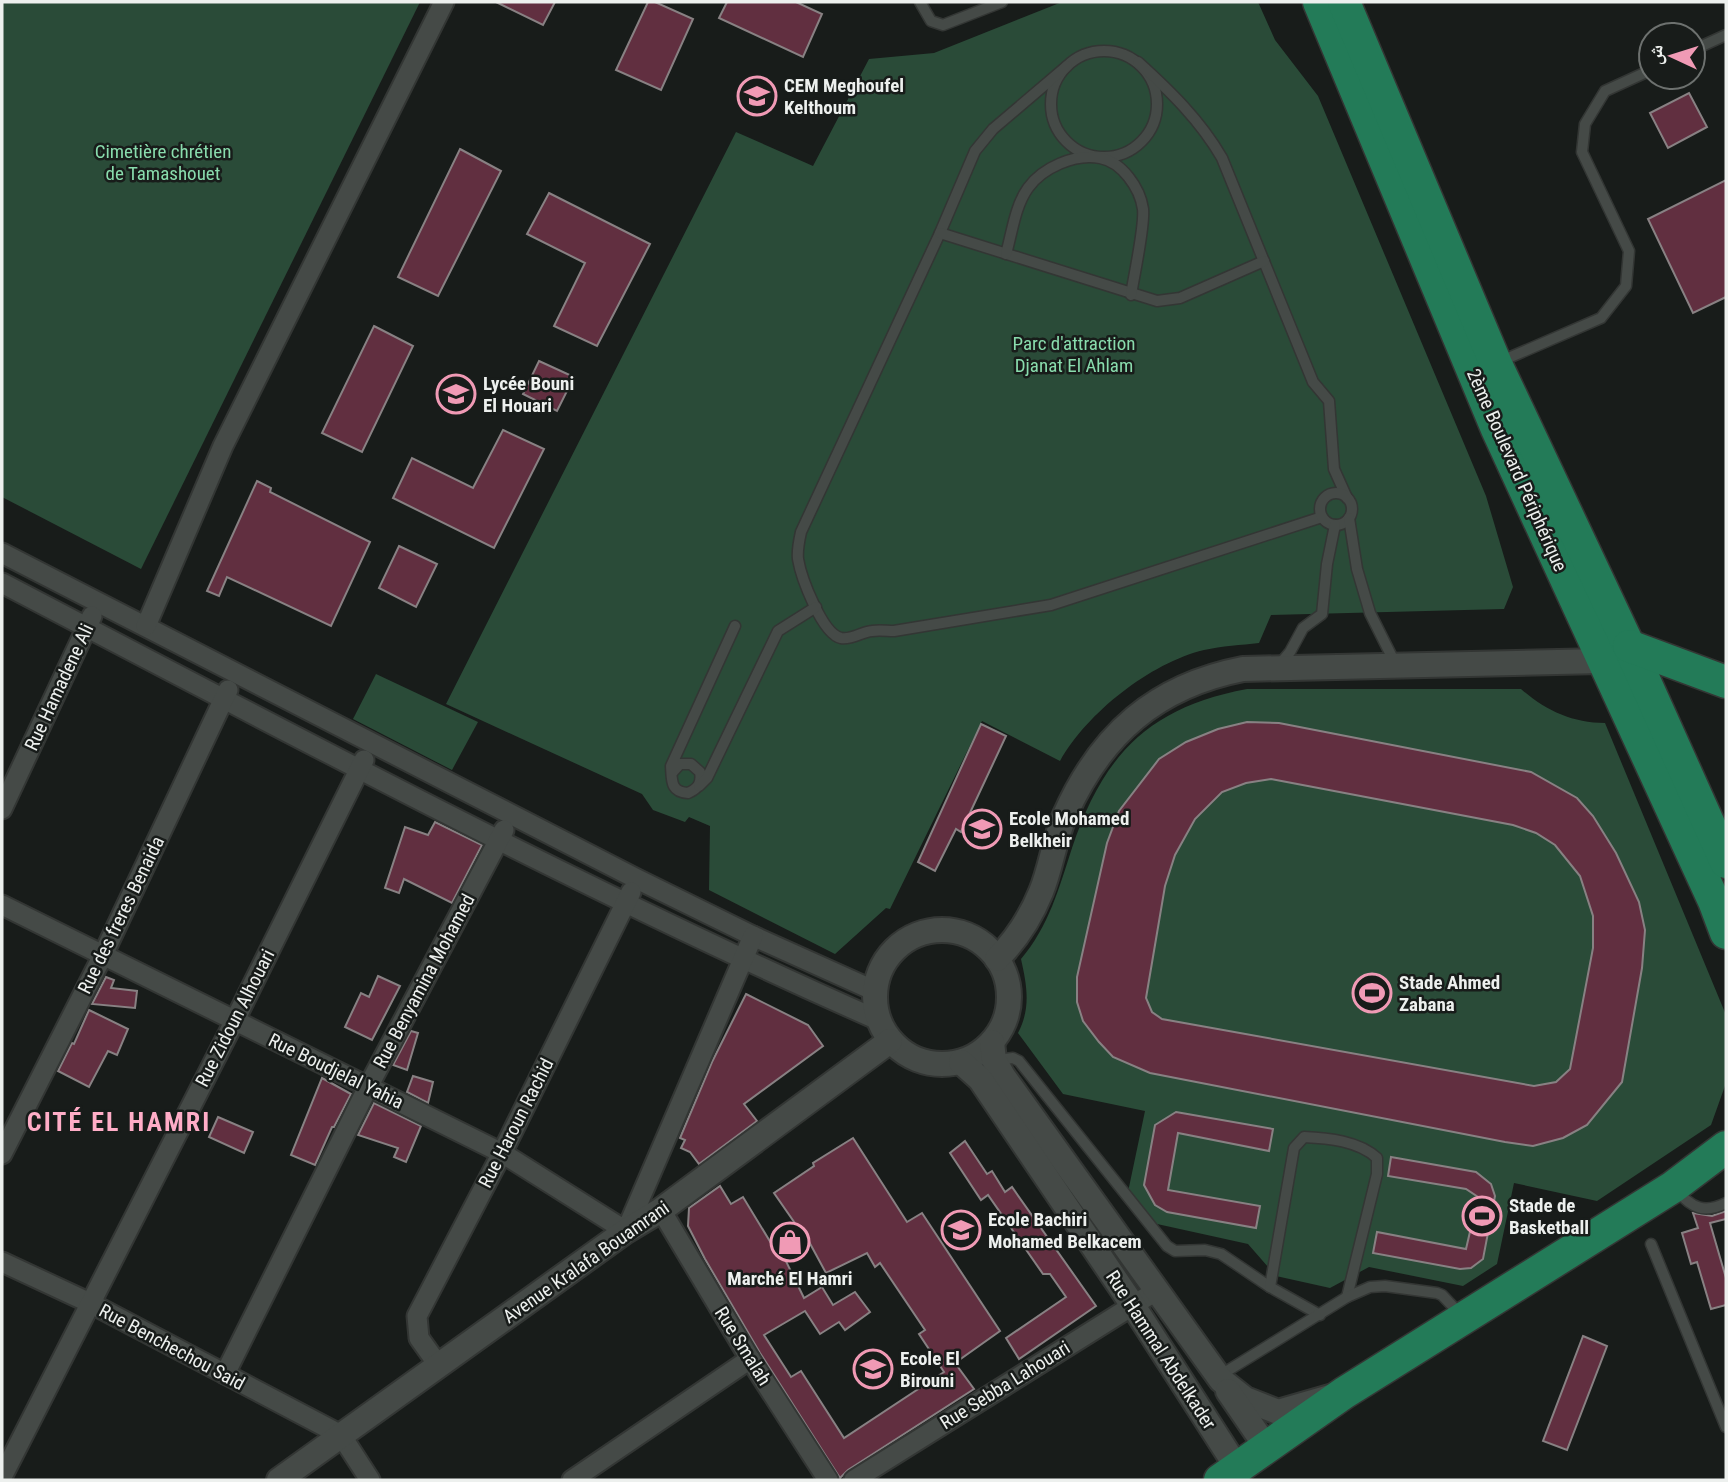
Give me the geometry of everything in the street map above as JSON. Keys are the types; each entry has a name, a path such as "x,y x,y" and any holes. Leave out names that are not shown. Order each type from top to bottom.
{"main road":[{"name":"2ème Boulevard Périphérique","path":"1319,2 1497,429 1726,862"},
{"name":"2ème Boulevard Périphérique","path":"1344,2 1615,653 1726,933"},
{"path":"1615,653 1726,682"},
{"path":"1235,1477 1268,1448 1345,1393 1673,1187 1726,1147"}],"street":[{"path":"146,626 223,446 444,2"},
{"path":"2,553 637,879 874,991"},
{"path":"2,583 359,770 884,1030 911,1058 935,1065 961,1062 982,1052 993,1051"},
{"name":"Rue Hamadene Ali","path":"2,809 98,603"},
{"path":"998,959 1019,937 1041,892 1064,817 1087,774 1126,725 1156,701 1188,684 1243,669 1396,666 1615,653"},
{"name":"Rue des freres Benaida","path":"2,1154 103,955 235,673"},
{"name":"Rue Zidoun Alhouari","path":"2,1477 372,744"},
{"name":"Rue Benyamina Mohamed","path":"225,1374 368,1087 500,840 511,814"},
{"name":"Rue Haroun Rachid","path":"439,1366 419,1338 417,1316 502,1153 637,879"},
{"name":"Rue Boudjelal Yahia","path":"2,905 502,1153 626,1231"},
{"path":"884,1030 874,991 885,961 908,939 928,931 952,930 977,940 998,959 1009,989 1004,1022 993,1051 1003,1076 1268,1448"},
{"path":"626,1231 753,936"},
{"name":"Avenue Kralafa Bouamrani","path":"279,1480 626,1231 661,1210 884,1030"},
{"name":"Rue Hammal Abdelkader","path":"961,1062 981,1079 1132,1304 1235,1477"},
{"name":"Rue Smalah","path":"661,1210 750,1359 828,1480"},
{"name":"Rue Benchechou Said","path":"2,1262 90,1303 341,1435"},
{"name":"Rue Sebba Lahouari","path":"855,1480 1156,1291"},
{"path":"572,1480 750,1359"},
{"path":"1220,1378 1245,1399 1278,1412 1345,1393"},
{"path":"341,1435 370,1480"}],"lane":[{"path":"920,2 931,21 943,25 979,6 1002,2"},
{"path":"1707,44 1726,35"},
{"path":"1322,517 1051,605 894,631 871,631 848,639 829,632 816,607 798,559 801,533 940,233 975,151 984,139 1084,54 1103,51 1121,53 1138,62 1178,99 1212,140 1222,158 1313,382 1329,401 1334,469 1352,508 1349,518 1357,569 1370,613 1396,666"},
{"path":"1006,254 1020,203 1028,188 1041,174 1055,164 1118,156 1140,144 1152,130 1157,112 1157,94 1150,76 1138,62"},
{"path":"1067,66 1056,81 1051,99 1053,117 1060,134 1067,143 1082,153 1118,167 1130,179 1139,195 1143,211 1131,295"},
{"path":"1496,364 1601,318 1626,286 1629,251 1582,152 1586,124 1605,91 1637,76"},
{"path":"940,233 1131,295 1168,302 1264,261"},
{"path":"1347,498 1336,493 1326,497 1320,506 1322,517 1330,524 1335,525 1349,518"},
{"path":"1276,669 1290,652 1303,628 1321,614 1335,525"},
{"path":"735,626 674,758 672,783 678,791 688,793 707,778 778,631 816,607"},
{"path":"671,773 680,764 695,766 701,778 697,788"},
{"path":"993,1051 1019,1061 1167,1246 1175,1251 1205,1250 1221,1254 1270,1287 1320,1315"},
{"path":"1270,1287 1294,1148 1304,1138 1321,1138 1367,1149 1377,1158 1377,1174 1348,1297"},
{"path":"1673,1187 1694,1207 1706,1210 1726,1203"},
{"path":"1651,1244 1726,1427"},
{"path":"1220,1378 1348,1297 1370,1287 1385,1286 1437,1293 1463,1318"}],"green space":[{"name":"Cimetière chrétien de Tamashouet","path":"2,2 420,2 141,569 2,497"},
{"name":"Parc d'attraction Djanat El Ahlam","path":"1062,2 1258,2 1275,40 1318,96 1486,496 1513,587 1504,609 1271,615 1259,643 1204,650 1163,666 1142,678 1122,692 1086,725 1060,761 982,721 890,909 886,908 835,954 709,890 710,826 689,817 685,822 653,810 642,794 446,704 736,132 813,166 869,59 934,53"},
{"path":"376,674 478,722 452,770 353,719"},
{"name":"Stade Ahmed Zabana","path":"1247,689 1521,689 1560,714 1581,721 1605,723 1726,1015 1726,1083 1711,1125 1597,1201 1514,1183 1497,1264 1463,1286 1369,1267 1330,1288 1276,1276 1248,1244 1148,1222 1128,1192 1145,1111 1063,1094 1018,1033 1025,1015 1027,997 1021,959 1046,920 1084,815 1115,762 1134,740 1183,708"}],"building":[{"path":"496,2 555,2 543,25"},
{"path":"648,2 655,2 693,19 661,90 616,70"},
{"path":"727,2 796,2 822,14 803,57 719,18"},
{"path":"1689,93 1707,127 1668,148 1650,113"},
{"path":"460,149 501,171 438,296 398,277"},
{"path":"1726,180 1726,297 1693,313 1648,219"},
{"path":"549,193 650,244 597,346 554,326 585,263 527,234"},
{"path":"374,326 413,346 362,452 322,433"},
{"path":"539,361 574,377 557,411 523,394"},
{"path":"503,430 544,449 494,548 393,498 412,458 473,488"},
{"path":"257,481 271,488 270,492 370,542 331,626 227,577 219,596 207,591"},
{"path":"399,546 437,564 416,607 379,588"},
{"path":"1247,722 1279,723 1531,772 1577,798 1593,816 1616,853 1639,902 1645,930 1642,968 1622,1082 1587,1125 1563,1138 1533,1146 1505,1142 1150,1073 1113,1057 1099,1042 1083,1021 1077,1002 1077,977 1107,843 1119,811 1159,759 1186,742 1218,729","holes":["1271,779 1513,825 1536,833 1555,845 1580,876 1593,916 1593,948 1570,1069 1556,1082 1534,1086 1162,1019 1152,1012 1146,998 1165,886 1175,855 1195,819 1222,792 1246,783"]},
{"path":"981,724 1006,736 961,832 956,829 935,871 918,862"},
{"path":"435,822 482,845 452,903 404,879 399,893 385,888 405,827 428,835"},
{"path":"378,976 400,986 372,1040 345,1027 361,993 369,997"},
{"path":"106,977 114,980 111,988 137,991 135,1008 92,1004"},
{"path":"746,994 808,1025 823,1046 744,1104 757,1121 699,1164 690,1152 681,1148 685,1140 680,1138 712,1062"},
{"path":"89,1010 128,1029 117,1055 108,1051 89,1087 58,1071"},
{"path":"411,1031 418,1033 407,1070 393,1065"},
{"path":"413,1076 433,1082 428,1103 407,1092"},
{"path":"322,1078 351,1094 315,1165 291,1155"},
{"path":"374,1103 421,1126 406,1162 394,1157 398,1148 358,1135"},
{"path":"1176,1112 1273,1129 1269,1151 1178,1133 1168,1190 1260,1206 1256,1228 1167,1212 1155,1205 1144,1185 1155,1125"},
{"path":"218,1117 253,1132 244,1153 209,1137"},
{"path":"853,1138 907,1222 922,1213 1000,1331 955,1363 974,1389 848,1470 840,1478 760,1353 688,1226 689,1208 720,1186 731,1204 743,1197 777,1253 781,1251 804,1298 822,1287 833,1305 855,1292 870,1312 845,1330 839,1322 820,1334 805,1311 764,1335 791,1377 801,1371 844,1438 944,1372 919,1334 925,1330 880,1263 875,1267 867,1253 826,1273 801,1227 799,1229 774,1193 814,1166 813,1163"},
{"path":"965,1141 987,1174 992,1171 1005,1192 1012,1187 1096,1306 1019,1359 1006,1338 1066,1297 1050,1274 1043,1274 988,1195 981,1200 950,1153"},
{"name":"Stade de Basketball","path":"1391,1157 1476,1172 1491,1184 1495,1196 1483,1259 1471,1268 1460,1269 1373,1253 1377,1232 1466,1249 1478,1197 1466,1189 1388,1176"},
{"path":"1726,1211 1726,1219 1710,1223 1726,1278 1726,1305 1711,1309 1697,1262 1691,1264 1682,1233 1698,1228 1693,1213 1712,1216"},
{"path":"1583,1336 1607,1346 1567,1450 1543,1441"}],"place":[{"name":"CEM Meghoufel Kelthoum","path":"757,96"},
{"name":"Lycée Bouni El Houari","path":"456,394"},
{"name":"Ecole Mohamed Belkheir","path":"982,829"},
{"name":"Stade Ahmed Zabana","path":"1372,993"},
{"name":"Stade de Basketball","path":"1482,1216"},
{"name":"Ecole Bachiri Mohamed Belkacem","path":"961,1230"},
{"name":"Marché El Hamri","path":"790,1242"},
{"name":"Ecole El Birouni","path":"873,1369"}],"district":[{"name":"CITÉ EL HAMRI","path":"119,1122"}]}
